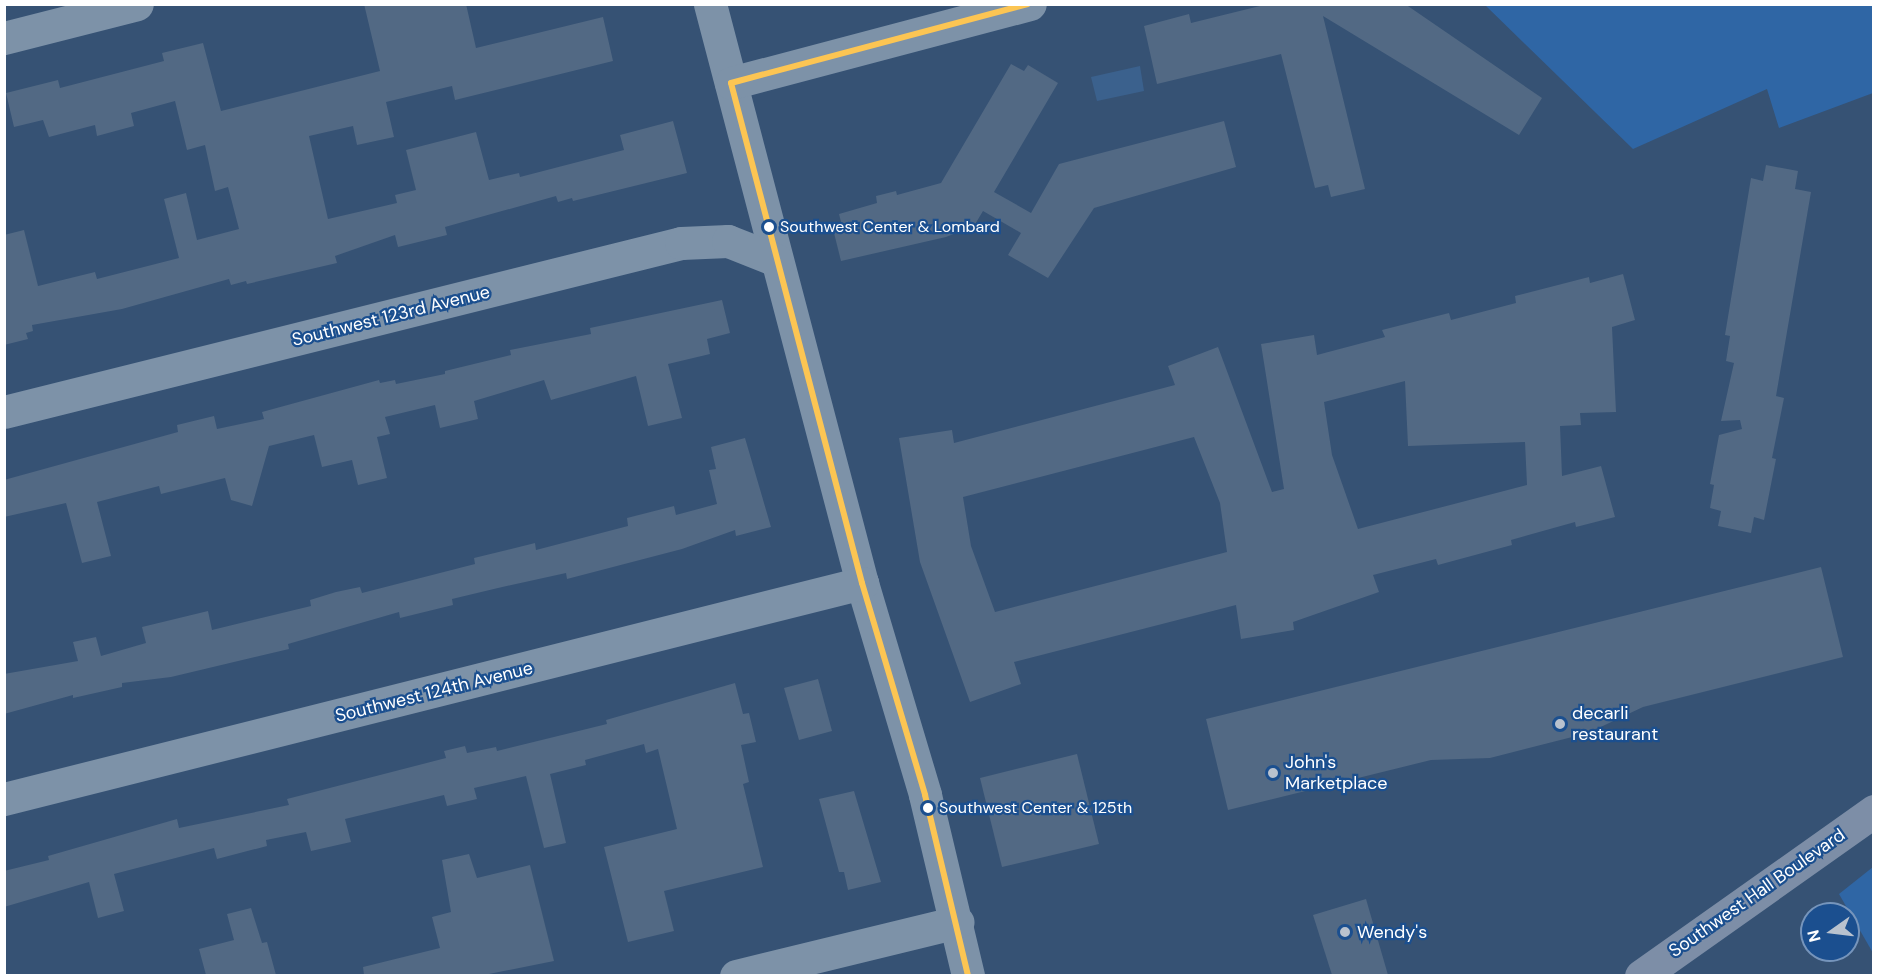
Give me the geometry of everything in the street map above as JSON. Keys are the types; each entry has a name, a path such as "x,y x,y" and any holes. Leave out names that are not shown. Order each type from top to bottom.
{"main road":[{"name":"Southwest Hall Boulevard","path":"1641,975 1874,811"}],"street":[{"path":"4,38 137,4"},
{"path":"710,4 862,582 925,795 968,975"},
{"path":"731,83 1030,4"},
{"name":"Southwest 123rd Avenue","path":"4,412 681,243 728,241 776,260"},
{"name":"Southwest 124th Avenue","path":"4,799 862,582"},
{"path":"736,975 957,922"}],"shaded area":[{"path":"1485,5 1873,5 1873,93 1779,128 1767,89 1633,149"},
{"path":"1140,66 1144,91 1097,101 1091,77"},
{"path":"1873,867 1873,953 1860,930 1860,902 1844,902 1839,894"}],"building":[{"path":"364,4 466,4 476,48 603,17 613,61 455,100 452,86 386,102 394,137 357,145 353,126 309,136 328,219 397,203 395,195 416,190 406,150 476,132 489,180 519,173 520,177 624,150 620,135 673,121 687,173 573,201 572,198 558,202 556,196 445,227 447,235 398,247 395,235 335,256 337,263 247,284 246,281 231,285 229,279 122,309 32,325 33,331 26,333 28,339 4,345 4,235 24,230 38,286 95,272 97,279 179,258 164,199 186,193 197,240 239,229 228,187 215,191 205,145 187,150 175,101 131,113 134,126 97,136 95,125 49,137 43,120 14,127 6,93 58,80 60,88 164,61 162,53 203,43 221,111 380,71"},
{"path":"1268,4 1405,4 1542,98 1519,135 1323,16 1365,189 1331,197 1328,185 1315,188 1281,54 1157,84 1144,26 1189,14 1191,23"},
{"path":"1011,64 1024,71 1028,65 1058,83 994,192 1031,213 1059,164 1224,121 1236,167 1094,208 1048,278 1008,255 1021,233 983,211 974,226 946,237 841,261 832,225 841,222 839,214 877,203 876,196 896,191 897,195 941,183"},
{"path":"1766,165 1798,171 1795,189 1811,192 1776,396 1784,398 1772,458 1776,459 1764,520 1754,517 1751,533 1718,526 1721,511 1710,508 1714,485 1710,484 1719,435 1742,429 1740,420 1721,421 1734,363 1726,361 1730,336 1725,335 1751,178 1763,181"},
{"path":"1623,274 1635,320 1612,327 1616,412 1580,413 1581,425 1560,426 1562,476 1601,466 1615,517 1576,527 1575,522 1511,540 1512,545 1438,565 1436,559 1373,575 1379,592 1293,622 1294,630 1241,639 1236,605 1014,662 1021,684 970,702 920,562 899,438 952,430 954,443 1175,385 1168,366 1218,347 1272,492 1284,489 1261,344 1314,335 1317,355 1385,337 1382,330 1449,313 1451,320 1516,303 1515,296 1589,277 1590,283","holes":["1405,381 1408,446 1525,442 1527,485 1358,529 1332,455 1324,402","1194,437 1220,503 1227,552 995,612 971,546 963,497"]},
{"path":"722,300 730,333 707,339 710,354 668,364 682,418 648,426 636,376 551,400 544,380 474,401 478,419 440,428 435,405 385,417 390,434 377,437 387,478 358,485 352,460 322,467 314,435 269,446 252,506 231,500 225,478 161,494 159,486 97,502 111,556 82,563 66,503 4,517 4,480 178,432 177,425 214,416 217,429 264,419 262,412 379,380 380,383 395,380 396,384 445,374 445,371 511,355 510,350 591,334 590,328"},
{"path":"745,438 771,527 736,536 735,530 682,549 567,579 566,573 498,588 452,599 453,605 400,618 399,612 288,644 289,649 171,677 122,683 122,687 73,698 73,695 4,714 4,674 78,661 73,642 96,637 101,656 146,643 142,627 208,611 212,630 311,606 310,600 336,592 360,587 362,593 475,564 474,558 535,543 536,550 628,526 627,518 674,506 676,515 717,504 709,470 716,469 711,447"},
{"path":"1821,567 1843,657 1643,707 1588,733 1490,758 1431,760 1228,810 1206,719"},
{"path":"818,679 832,731 799,740 784,688"},
{"path":"735,683 743,714 749,713 756,742 741,745 749,782 743,784 763,867 664,891 674,931 628,942 604,847 677,829 658,749 646,753 644,744 585,760 586,765 550,774 566,843 544,848 526,776 474,788 477,799 447,806 444,795 345,819 351,842 311,851 306,832 266,840 267,846 217,859 214,848 114,874 124,911 98,918 89,882 4,907 4,871 49,860 48,856 177,819 179,828 289,805 287,799 446,758 444,751 465,746 467,753 496,747 497,751 607,724 606,720"},
{"path":"1077,754 1099,844 1002,867 980,778"},
{"path":"854,791 881,882 848,890 844,872 839,872 819,799"},
{"path":"469,854 477,878 530,865 554,961 484,975 364,975 363,967 440,948 432,917 451,912 442,860"},
{"name":"Wendy's","path":"1366,899 1388,975 1332,975 1313,915"},
{"path":"251,908 262,943 267,942 276,975 206,975 199,949 234,940 227,914"}],"transit line":[{"path":"731,83 1028,4"},
{"path":"731,83 862,583 925,795 968,976"}],"place":[{"name":"Southwest Center & Lombard","path":"769,227"},
{"name":"decarli restaurant","path":"1560,724"},
{"name":"John's Marketplace","path":"1273,773"},
{"name":"Southwest Center & 125th","path":"928,808"},
{"name":"Wendy's","path":"1345,932"}]}
